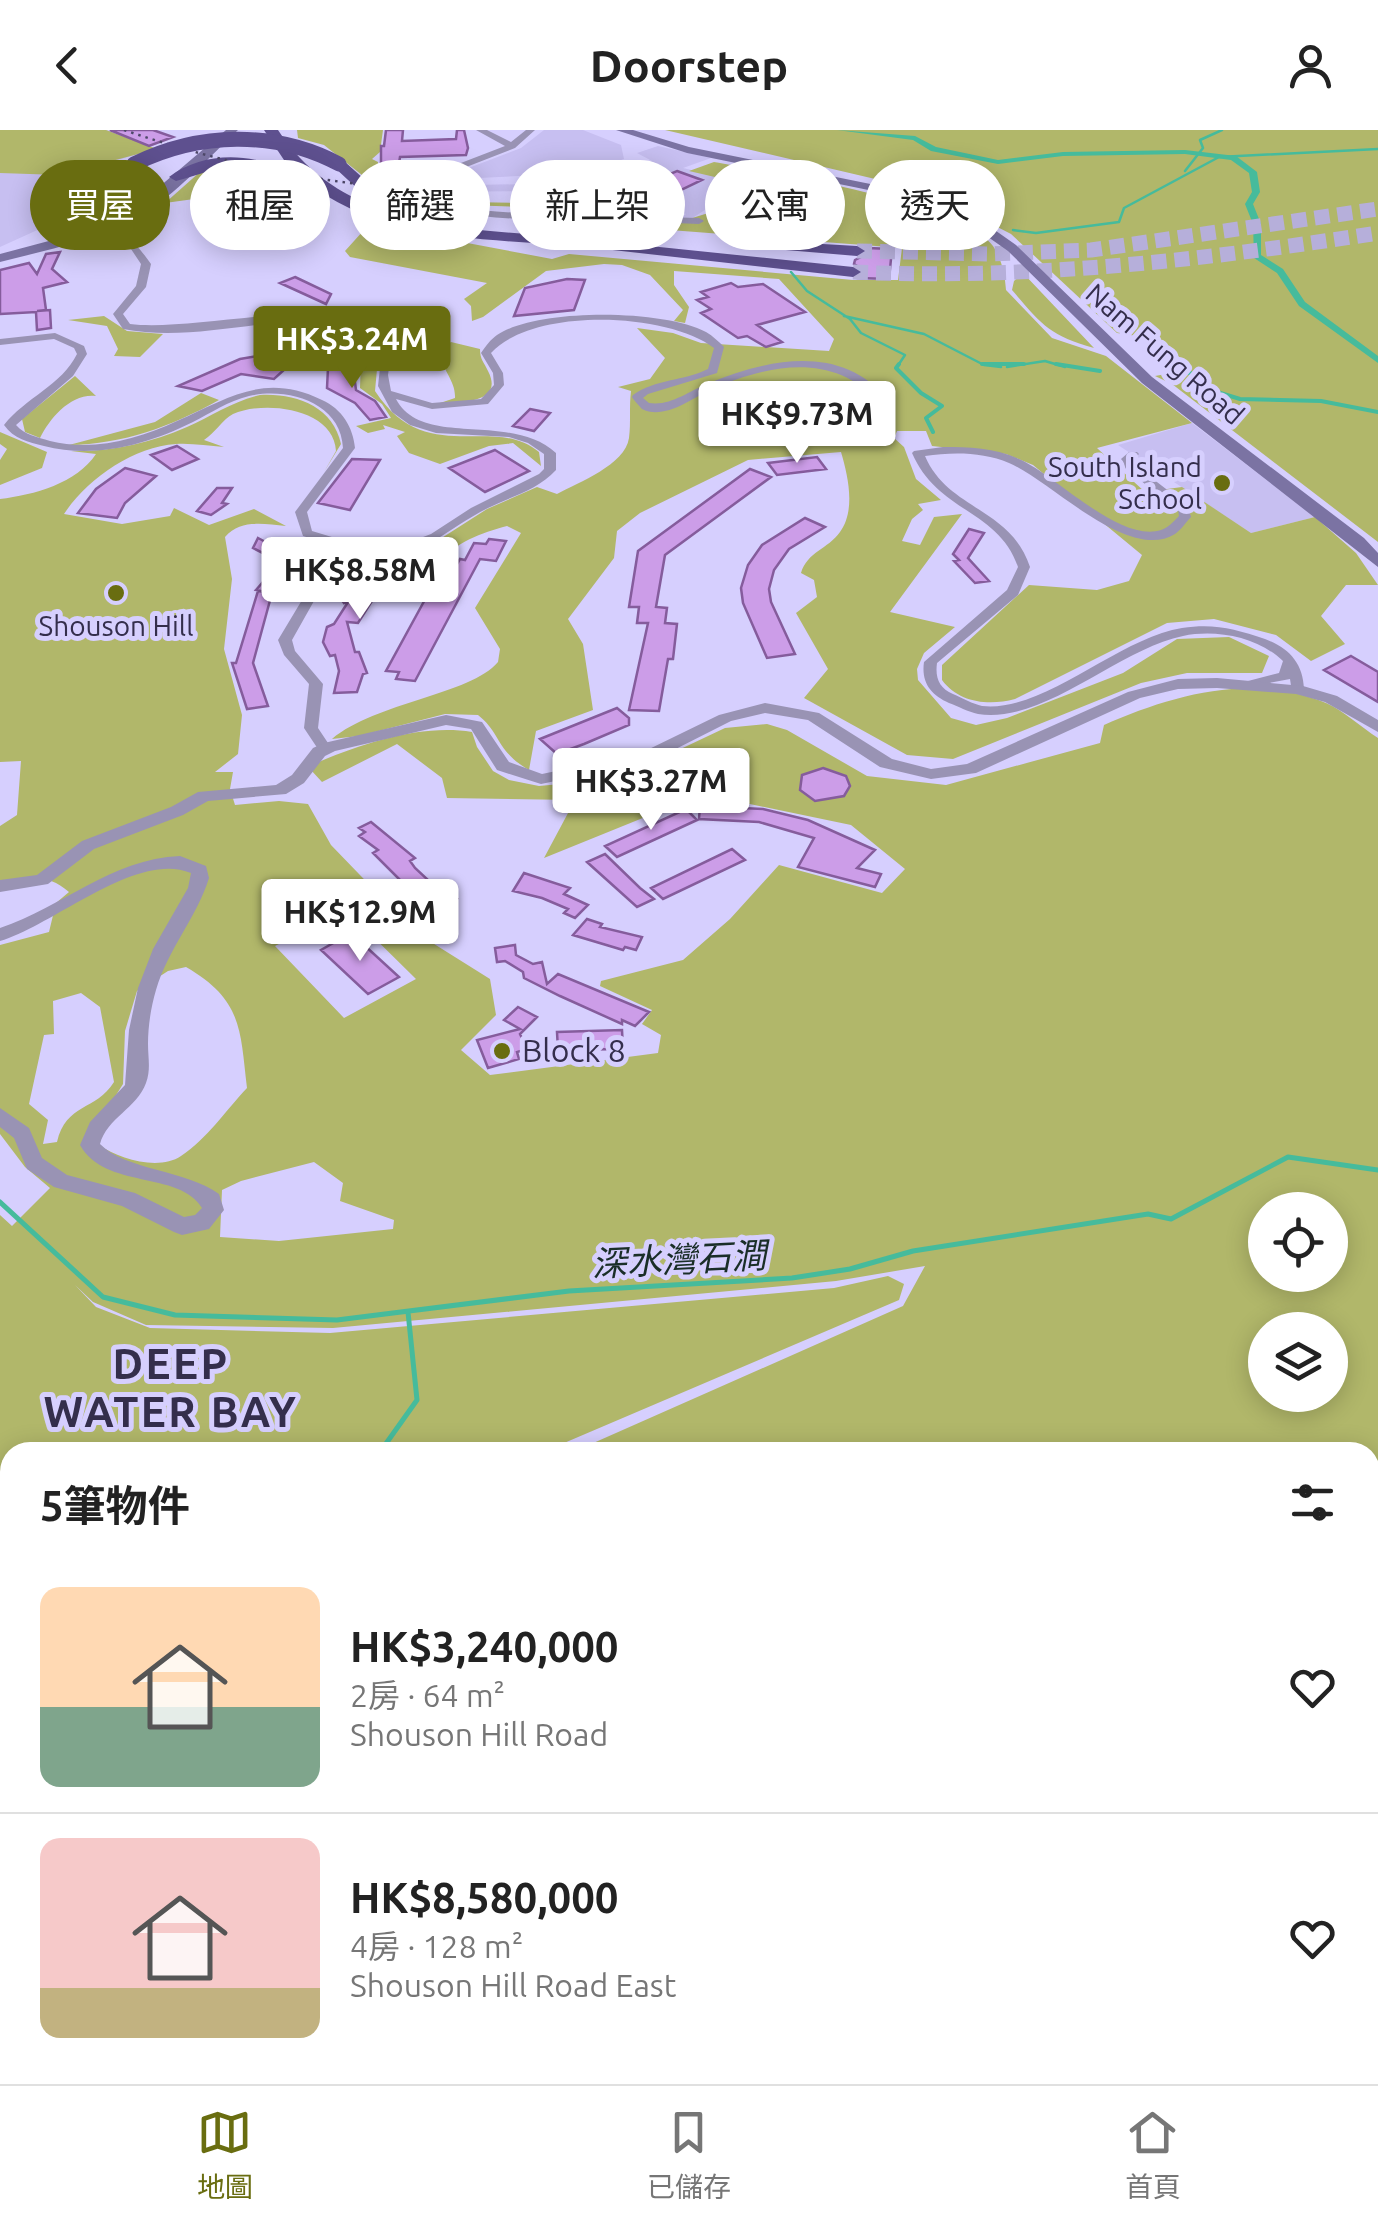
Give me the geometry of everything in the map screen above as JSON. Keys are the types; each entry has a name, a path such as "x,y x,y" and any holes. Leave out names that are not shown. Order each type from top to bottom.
{"highway":[{"path":"271,130 289,160"},
{"path":"282,130 301,161 323,179 350,191"},
{"path":"144,160 179,146 245,137 302,144 350,174"},
{"path":"176,177 190,171"},
{"path":"330,193 379,214 424,225 510,232"},
{"path":"685,243 857,251"},
{"path":"673,250 852,272"}],"main road":[{"path":"170,172 209,135 223,130"},
{"path":"170,183 234,130"},
{"name":"Nam Fung Road","path":"621,130 686,150 891,191 976,224 1006,242 1147,380 1358,542 1378,562"},
{"path":"22,248 30,244"},
{"path":"0,254 30,245"}],"street":[{"path":"480,130 512,146"},
{"path":"531,130 512,146 412,184 403,193 417,200 460,208 698,221"},
{"path":"0,342 55,336 79,346 81,358 74,368 10,425 18,434 60,447 93,447 142,438 252,392 294,393 326,406 338,415 347,432 349,448 306,500 301,512 308,533 355,550 388,552 427,541 464,516 536,481 552,465 547,449 526,438 421,426 387,394 382,382 387,336 368,323 272,317 159,332 124,324 118,314 142,286 146,264 136,250"},
{"path":"387,394 432,406 484,402 498,385 498,373 486,354 497,339 555,323 634,318 691,327 718,348 716,366 710,374 689,383 644,390 637,397 645,406 672,406 763,367 807,364 842,370 877,393 886,403 884,418"},
{"path":"913,438 926,473 937,486 1007,535 1023,561 1023,574 1013,592 931,662 932,682 946,696 978,708 1013,707 1080,680 1152,639 1191,629 1228,631 1256,638 1290,660 1296,671 1297,689"},
{"path":"918,453 965,450 1006,458 1031,469 1117,528 1148,533 1176,528 1185,517 1184,509 1130,466 1127,459 1133,454"},
{"path":"325,748 312,728 316,684 289,652 285,640 318,583 355,550"},
{"path":"1253,684 1285,676 1290,660"},
{"path":"0,886 42,880 88,846 177,811 204,796 280,790 298,779 325,748 440,721 460,720 479,728 498,762 509,770 550,779 646,757 734,714 775,708 821,720 896,767 943,774 976,767 1142,692 1190,684 1297,689 1331,699 1378,728"},
{"path":"0,936 22,929 76,894 113,878 169,862 190,863 200,870 202,882 161,950 145,994 137,1082 128,1097 95,1128 90,1145 95,1156 108,1163 192,1186 212,1200 213,1210 201,1223 182,1226 128,1199 61,1181 34,1163 17,1126 0,1116"}],"shaded area":[{"path":"0,130 106,130 157,149 117,160 30,160 30,233 0,247"},
{"path":"544,130 583,130 621,145 624,159 510,160 510,176 490,177 490,160 521,148"},
{"path":"658,146 711,158 685,167 685,160 650,160 637,153"},
{"path":"685,168 705,173 705,210 691,219 685,219"},
{"path":"510,184 510,191 490,191 490,185"},
{"name":"South Island School","path":"1192,423 1315,517 1251,533 1118,445"}],"green space":[{"path":"0,130 106,130 157,149 116,160 30,160 30,174 0,173"},
{"path":"297,130 383,130 380,152 374,160 350,160 350,166 324,145 298,138"},
{"path":"665,130 1378,130 1378,542 1172,384 1155,376 1177,372 1181,359 1163,340 1117,333 1005,231 1005,160 865,160 865,177 845,172 845,160 794,160"},
{"path":"705,165 705,175 689,171"},
{"path":"190,181 190,200 170,202"},
{"path":"845,188 865,193 865,245 845,244"},
{"path":"490,202 510,203 510,207 490,206"},
{"path":"705,214 705,233 685,231 685,220"},
{"path":"350,245 350,250 490,247 552,259 569,254 853,280 898,280 902,250 995,250 1006,290 1052,338 1106,356 1192,423 1097,448 1145,492 1182,487 1251,533 1315,517 1356,553 1378,585 1346,585 1321,616 1345,644 1311,661 1276,635 1214,619 1167,623 1015,699 985,702 957,694 942,680 942,665 1029,585 1097,590 1129,581 1142,555 1033,465 1006,454 932,446 926,431 897,431 894,438 904,447 916,479 941,500 918,504 923,510 912,519 902,541 920,545 934,517 962,514 890,612 955,627 924,653 917,669 918,680 951,718 976,725 1007,718 1123,673 1177,639 1229,637 1269,656 1262,673 1187,673 1141,683 953,759 907,755 804,698 828,669 796,613 817,597 814,580 801,573 808,560 840,532 848,514 849,493 841,452 748,460 640,513 617,531 614,558 568,619 583,644 593,710 536,731 529,770 510,756 478,715 445,714 332,739 373,716 466,683 498,662 500,649 475,608 521,533 507,526 488,532 461,544 438,563 447,548 437,541 487,509 537,487 557,494 600,472 619,456 629,438 631,391 618,387 650,379 665,358 637,328 673,333 701,343 829,351 834,339 779,279 674,271 674,285 689,307 685,323 674,321 683,310 650,275 622,265 604,264 546,271 472,321 471,306 464,299 487,283 350,257 345,251"},
{"path":"1023,273 1094,348 1056,333 1031,312 1012,290 1014,281"},
{"path":"104,316 127,331 163,334 140,357 114,356 118,349 107,326 68,320"},
{"path":"451,342 480,349 492,382 490,390 478,399 440,403 455,398 442,356 442,349"},
{"path":"332,352 378,358 375,391 395,414 416,428 437,434 521,441 539,452 541,466 513,443 489,446 440,464 409,453 397,436 405,432 383,425 385,429 368,433 356,426 391,418 382,404 360,388 361,359 288,357"},
{"path":"75,376 96,396 70,403 40,438 25,432 22,419"},
{"path":"201,393 219,400 146,432 69,445 155,422"},
{"path":"260,395 286,396 321,411 337,431 341,444 324,472 336,451 332,436 323,425 295,411 246,410 233,414 204,440 224,447 176,444 144,451 98,477 64,514 122,524 170,516 174,508 209,525 254,509 286,526 245,525 225,537 232,579 224,649 242,715 238,754 215,772 233,772 230,789 235,805 279,801 308,804 331,845 415,932 490,979 496,1015 461,1050 490,1075 658,1053 661,1035 642,1024 652,1010 600,986 601,981 683,960 730,919 779,865 882,893 905,869 851,825 702,794 544,858 575,800 447,798 442,778 397,744 322,782 310,769 321,761 395,736 434,730 472,732 493,771 509,780 539,786 571,783 651,763 725,728 767,724 787,730 867,776 946,785 1100,743 1104,725 1157,705 1242,688 1298,694 1326,703 1378,738 1378,1442 596,1442 903,1306 925,1266 836,1281 333,1328 146,1325 93,1302 75,1285 96,1307 150,1328 330,1333 834,1288 888,1276 904,1284 899,1300 566,1442 0,1442 0,1215 12,1226 50,1188 25,1167 0,1134 0,945 49,932 56,903 69,892 44,879 0,884 0,826 17,815 21,761 0,762 0,499 54,486 78,473 96,454 71,451 116,448 187,427","holes":["346,910 416,979 344,1018 275,946","186,967 205,979 229,1004 240,1033 247,1088 208,1133 181,1156 162,1163 128,1159 99,1145 113,1100 123,1084 125,1031 137,991 168,971","81,993 100,1007 114,1082 99,1098 67,1120 57,1142 43,1144 48,1120 29,1104 44,1035 54,1034 53,1001","314,1162 343,1183 340,1201 394,1220 393,1229 279,1241 220,1237 222,1190 241,1181"]},
{"path":"0,432 47,452 42,468 0,485 0,460 7,449 0,444"}],"building":[{"path":"110,130 153,130 173,137 149,146"},
{"path":"386,130 403,130 402,141 456,139 457,130 464,130 468,148 466,155 381,160"},
{"path":"685,174 702,180 685,188"},
{"path":"867,250 892,250 889,279 859,278 865,271 854,264 855,260 867,254"},
{"path":"60,252 52,269 67,282 43,288 46,310 37,311 50,310 51,328 37,330 36,312 0,314 0,270 29,263 37,274 46,254"},
{"path":"295,277 331,294 326,304 280,283"},
{"path":"567,279 585,280 574,310 514,316 525,288"},
{"path":"731,283 738,287 763,284 805,312 757,325 782,342 766,347 747,336 738,338 701,313 711,309 697,300 708,297 701,292"},
{"path":"240,359 296,359 274,379 241,374 202,391 178,386"},
{"path":"353,367 356,390 375,401 386,417 370,420 355,403 327,388 328,368"},
{"path":"530,409 550,413 534,431 513,426"},
{"path":"177,446 198,459 172,470 151,455"},
{"path":"495,450 529,471 485,492 449,468"},
{"path":"817,457 826,469 777,475 768,463"},
{"path":"352,459 380,460 350,510 318,503"},
{"path":"125,468 156,476 125,503 117,518 78,513 96,489"},
{"path":"750,469 771,477 665,555 656,607 667,608 665,623 677,624 673,659 668,659 659,711 629,710 648,623 637,623 639,607 629,607 638,551"},
{"path":"217,488 232,488 222,503 227,504 211,515 197,511"},
{"path":"805,518 825,527 789,549 774,570 769,589 795,654 767,658 743,603 741,588 748,565 762,545"},
{"path":"969,529 984,533 968,558 989,581 975,583 954,561 959,560 953,554"},
{"path":"258,538 292,556 303,554 307,565 292,567 270,593 256,590 280,562 253,548"},
{"path":"489,539 506,541 496,561 480,559 415,681 396,679 399,672 386,671 445,563 465,560 474,543 486,544"},
{"path":"426,552 435,562 401,572 362,593 375,596 358,623 347,622 355,652 359,652 367,673 363,674 357,692 334,693 339,671 335,655 330,656 323,642 327,627 334,624 350,599 344,603 341,599 361,578 379,567"},
{"path":"258,591 272,593 253,663 268,706 247,709 232,663 236,663"},
{"path":"1351,656 1378,672 1378,702 1324,670"},
{"path":"617,708 629,718 629,725 584,744 557,754 540,739"},
{"path":"823,768 846,776 850,786 844,796 815,801 800,790 802,775"},
{"path":"700,806 763,809 808,820 875,850 857,868 881,874 875,887 798,867 814,838 759,822 699,819"},
{"path":"686,809 697,820 617,857 605,846"},
{"path":"371,822 415,858 410,861 415,868 444,895 457,899 449,910 427,907 373,853 378,850 359,836 365,832 359,828"},
{"path":"732,849 745,860 663,899 651,888"},
{"path":"605,854 654,899 637,907 587,862"},
{"path":"524,873 570,888 564,894 588,905 575,918 564,913 568,909 513,891"},
{"path":"587,919 602,924 600,927 642,937 636,950 623,950 573,935"},
{"path":"351,933 399,977 368,994 321,950"},
{"path":"515,945 516,955 533,964 542,962 547,984 558,974 649,1012 635,1026 622,1020 622,1024 524,978 523,972 505,961 497,962 495,948"},
{"name":"Block 8","path":"518,1007 537,1017 520,1034 527,1049 517,1052 519,1059 488,1068 477,1040 520,1029 504,1020"},
{"path":"622,1030 623,1049 558,1050 557,1032"}],"waterway":[{"path":"841,130 915,138 934,149 998,162 1063,154 1185,152 1233,158 1253,172 1256,192 1249,204 1257,224 1257,256 1280,271 1302,304 1378,360"},
{"path":"1185,171 1203,148 1200,140 1222,130"},
{"path":"1013,230 1036,233 1119,222 1124,208 1219,157 1378,149"},
{"path":"791,272 807,291 846,316"},
{"path":"846,316 924,334 982,364"},
{"path":"846,316 861,333 905,355 899,364"},
{"path":"1007,367 1045,361 1065,367"},
{"path":"899,364 896,368 921,393 942,406 926,418 933,432"},
{"path":"982,364 1024,364"},
{"path":"982,364 1001,367"},
{"path":"1056,364 1100,371"},
{"path":"1175,371 1196,374 1214,391 1240,399 1321,401 1378,412"},
{"name":"深水灣石澗","path":"0,1202 103,1297 175,1315 337,1320 569,1291 792,1278 850,1269 913,1251 1148,1214 1171,1219 1288,1157 1378,1170"},
{"path":"387,1442 417,1400 408,1312"}],"tunnel":[{"path":"857,251 991,254 1091,250 1378,209"},
{"path":"853,272 986,273 1117,266 1378,233"}],"railway":[{"path":"124,130 273,171 350,183"}],"place":[{"name":"South Island School","path":"1222,483"},
{"name":"Shouson Hill","path":"116,593"},
{"name":"Block 8","path":"502,1051"}],"district":[{"name":"DEEP WATER BAY","path":"171,1388"}]}
